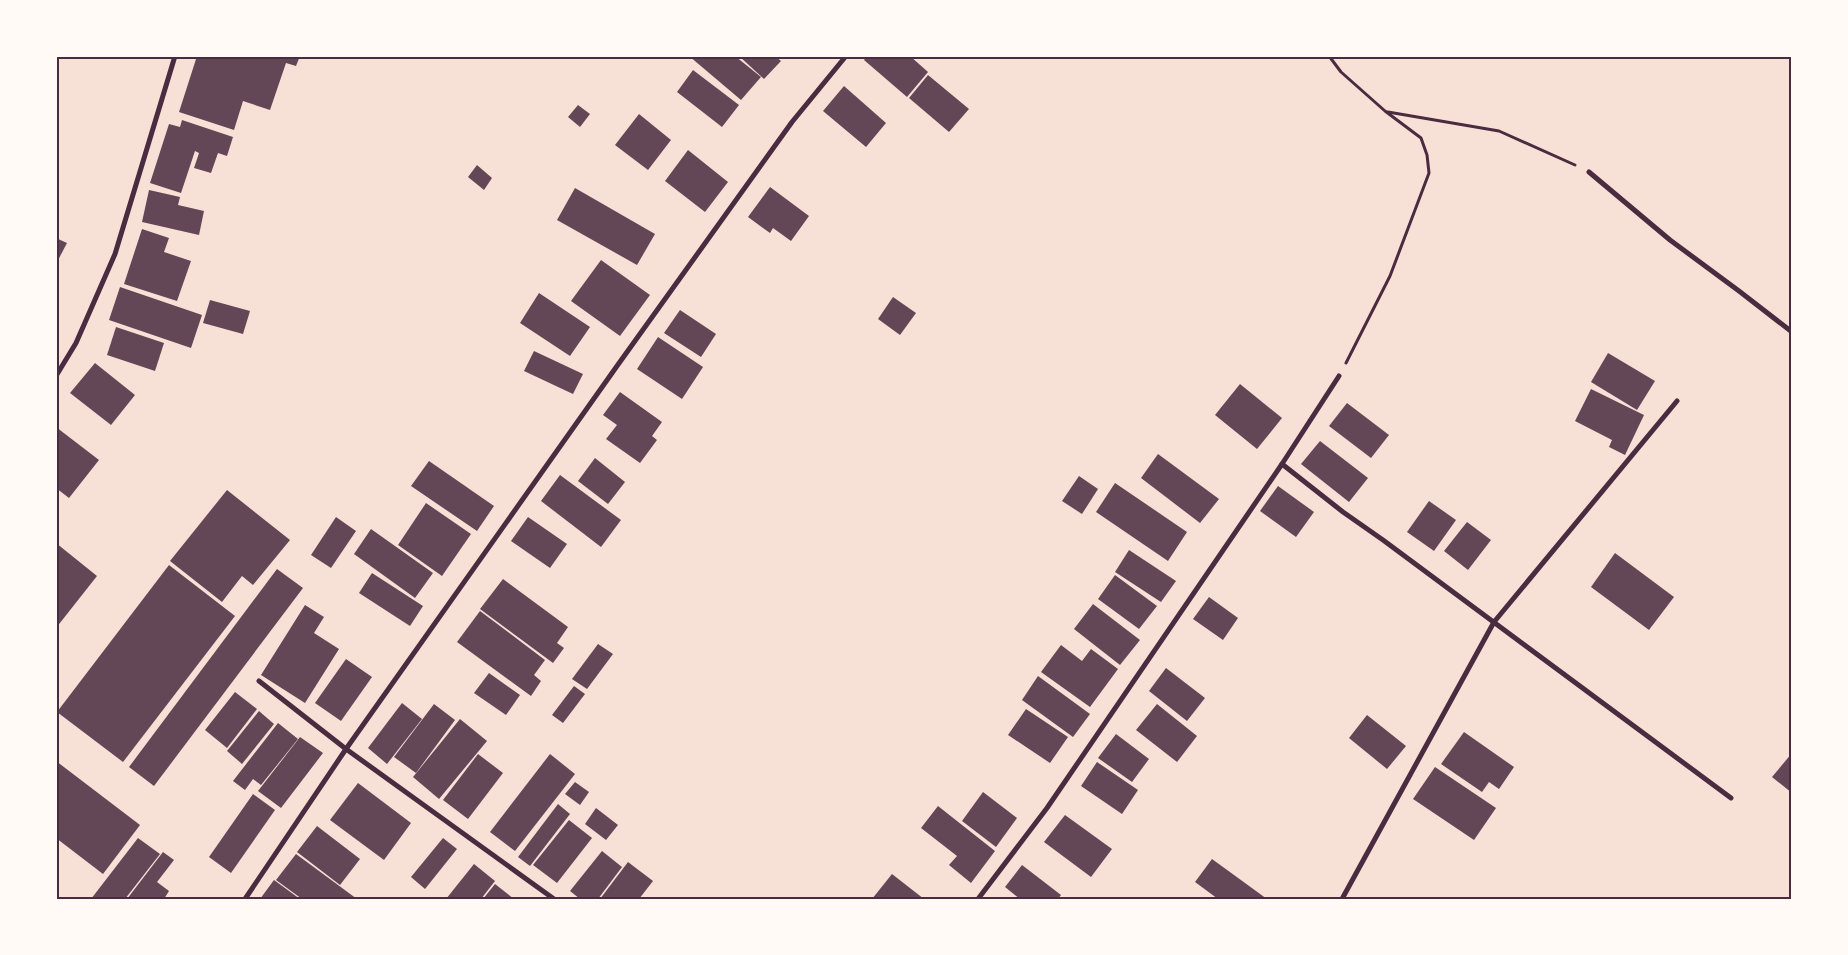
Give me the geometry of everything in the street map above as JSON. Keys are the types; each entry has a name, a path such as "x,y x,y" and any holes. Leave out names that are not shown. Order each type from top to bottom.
{"street":[{"path":"56,376 76,343 115,254 175,56"},
{"path":"245,899 346,749 617,366 792,122 846,56"},
{"path":"1589,172 1670,240 1792,332"},
{"path":"978,899 1047,808 1282,464 1339,376"},
{"path":"1342,899 1494,622 1677,401"},
{"path":"1282,464 1343,512 1731,798"},
{"path":"258,681 346,749 554,899"}],"path":[{"path":"1329,56 1341,72 1385,111 1421,138 1428,155 1429,173 1390,276 1339,376"},
{"path":"1385,111 1499,131 1589,172"}],"building":[{"path":"197,56 300,56 296,66 286,63 270,110 243,101 234,130 179,112"},
{"path":"689,56 735,56 761,77 741,100"},
{"path":"739,56 775,56 781,61 764,79"},
{"path":"867,56 910,56 928,72 907,97 864,60"},
{"path":"693,70 739,105 722,127 677,92"},
{"path":"928,75 969,109 949,132 909,98"},
{"path":"844,86 886,123 866,147 823,111"},
{"path":"578,105 590,114 580,127 568,117"},
{"path":"639,114 671,140 648,170 615,145"},
{"path":"182,120 233,137 227,156 218,153 211,173 194,168 199,153 195,151 181,193 150,183 169,124 180,127"},
{"path":"688,150 728,182 705,212 665,181"},
{"path":"477,165 492,178 484,190 468,177"},
{"path":"770,187 809,216 791,241 773,228 770,233 748,217"},
{"path":"575,188 655,234 637,265 557,220"},
{"path":"149,190 180,197 178,205 204,211 199,235 142,222"},
{"path":"142,229 169,238 164,252 191,261 177,301 124,284"},
{"path":"56,238 67,243 56,264"},
{"path":"601,260 650,295 620,336 571,301"},
{"path":"120,287 202,315 191,348 109,320"},
{"path":"539,293 590,327 570,356 520,323"},
{"path":"893,297 916,313 900,335 878,319"},
{"path":"210,300 250,311 243,334 203,323"},
{"path":"680,310 716,334 701,357 664,333"},
{"path":"116,327 164,343 155,371 107,355"},
{"path":"658,337 703,367 682,399 637,369"},
{"path":"534,351 583,374 573,394 524,371"},
{"path":"1608,353 1655,381 1637,410 1591,382"},
{"path":"95,363 135,395 111,425 70,393"},
{"path":"1240,384 1282,418 1257,449 1215,415"},
{"path":"1591,389 1644,415 1625,455 1609,447 1612,440 1575,421"},
{"path":"620,392 662,422 652,436 657,440 640,463 606,439 617,425 603,415"},
{"path":"1347,403 1389,435 1371,458 1329,426"},
{"path":"56,427 99,460 69,498 56,488"},
{"path":"1320,441 1368,478 1349,502 1301,464"},
{"path":"1158,454 1219,499 1200,523 1141,478"},
{"path":"595,458 625,482 608,504 578,481"},
{"path":"429,461 494,506 477,531 411,486"},
{"path":"560,475 621,520 601,547 541,501"},
{"path":"1079,476 1098,489 1082,514 1062,501"},
{"path":"1115,483 1187,532 1168,561 1096,512"},
{"path":"1278,486 1314,512 1296,537 1260,511"},
{"path":"227,490 290,540 253,585 242,576 222,602 170,561"},
{"path":"1429,501 1456,520 1434,551 1407,532"},
{"path":"426,503 471,534 442,576 398,545"},
{"path":"336,517 356,531 331,568 311,555"},
{"path":"528,517 567,544 550,568 511,541"},
{"path":"1467,522 1491,540 1468,570 1444,551"},
{"path":"371,529 433,573 415,598 354,554"},
{"path":"56,543 97,576 56,628"},
{"path":"1129,550 1176,581 1161,602 1115,572"},
{"path":"1615,553 1674,597 1649,630 1591,587"},
{"path":"169,565 235,616 123,762 57,712"},
{"path":"277,569 303,588 154,786 129,767"},
{"path":"372,573 423,606 410,626 359,593"},
{"path":"1115,575 1157,606 1139,629 1098,599"},
{"path":"503,579 568,627 557,643 564,648 553,663 480,609"},
{"path":"1209,597 1238,618 1223,640 1193,619"},
{"path":"1093,604 1140,640 1120,665 1074,629"},
{"path":"305,605 324,617 314,633 339,649 305,703 261,675"},
{"path":"480,611 545,660 534,675 541,681 531,696 457,642"},
{"path":"598,644 613,654 587,689 572,679"},
{"path":"1061,645 1082,661 1091,649 1118,669 1090,707 1041,672"},
{"path":"346,659 372,677 341,721 315,703"},
{"path":"1166,668 1205,698 1187,721 1149,691"},
{"path":"489,673 520,695 506,715 474,693"},
{"path":"1038,676 1090,714 1073,737 1022,700"},
{"path":"574,686 585,694 563,723 552,715"},
{"path":"235,692 257,709 227,748 205,730"},
{"path":"402,703 422,719 387,764 368,748"},
{"path":"434,704 455,720 416,773 394,757"},
{"path":"1157,704 1197,736 1177,762 1136,730"},
{"path":"1026,709 1068,737 1050,763 1008,735"},
{"path":"259,711 274,724 242,764 227,751"},
{"path":"1367,715 1406,746 1387,769 1349,738"},
{"path":"460,719 487,741 439,799 413,777"},
{"path":"278,723 298,739 261,785 253,779 245,790 233,781"},
{"path":"1464,732 1514,767 1499,789 1489,782 1482,792 1441,764"},
{"path":"1116,734 1149,759 1132,782 1098,758"},
{"path":"300,737 323,753 281,808 258,791"},
{"path":"1792,753 1792,793 1772,777"},
{"path":"478,754 503,773 468,819 443,800"},
{"path":"550,754 575,774 515,851 490,832"},
{"path":"56,761 140,825 103,874 56,838"},
{"path":"1097,762 1138,790 1122,814 1081,786"},
{"path":"1435,767 1496,808 1474,840 1413,799"},
{"path":"575,782 589,792 580,805 565,794"},
{"path":"358,783 411,823 384,860 330,820"},
{"path":"983,792 1017,818 996,847 962,821"},
{"path":"253,794 275,810 231,873 209,857"},
{"path":"558,804 570,814 530,866 518,857"},
{"path":"938,806 995,851 971,883 949,865 957,856 921,828"},
{"path":"596,808 618,825 606,840 585,824"},
{"path":"1065,815 1112,849 1091,877 1044,842"},
{"path":"569,820 592,838 557,883 533,865"},
{"path":"317,826 360,859 340,885 297,852"},
{"path":"138,838 160,854 125,899 91,899"},
{"path":"443,838 457,849 425,889 411,877"},
{"path":"602,851 622,867 598,899 580,899 570,891"},
{"path":"163,852 174,860 157,882 169,891 164,899 127,899"},
{"path":"296,854 357,899 302,899 276,880"},
{"path":"1212,859 1267,899 1218,899 1195,882"},
{"path":"628,862 653,881 639,899 600,899"},
{"path":"474,864 495,881 481,899 446,899"},
{"path":"1022,865 1061,895 1058,899 1020,899 1005,887"},
{"path":"892,874 924,899 872,899"},
{"path":"274,880 300,899 260,899"},
{"path":"495,884 514,899 483,899"}]}
